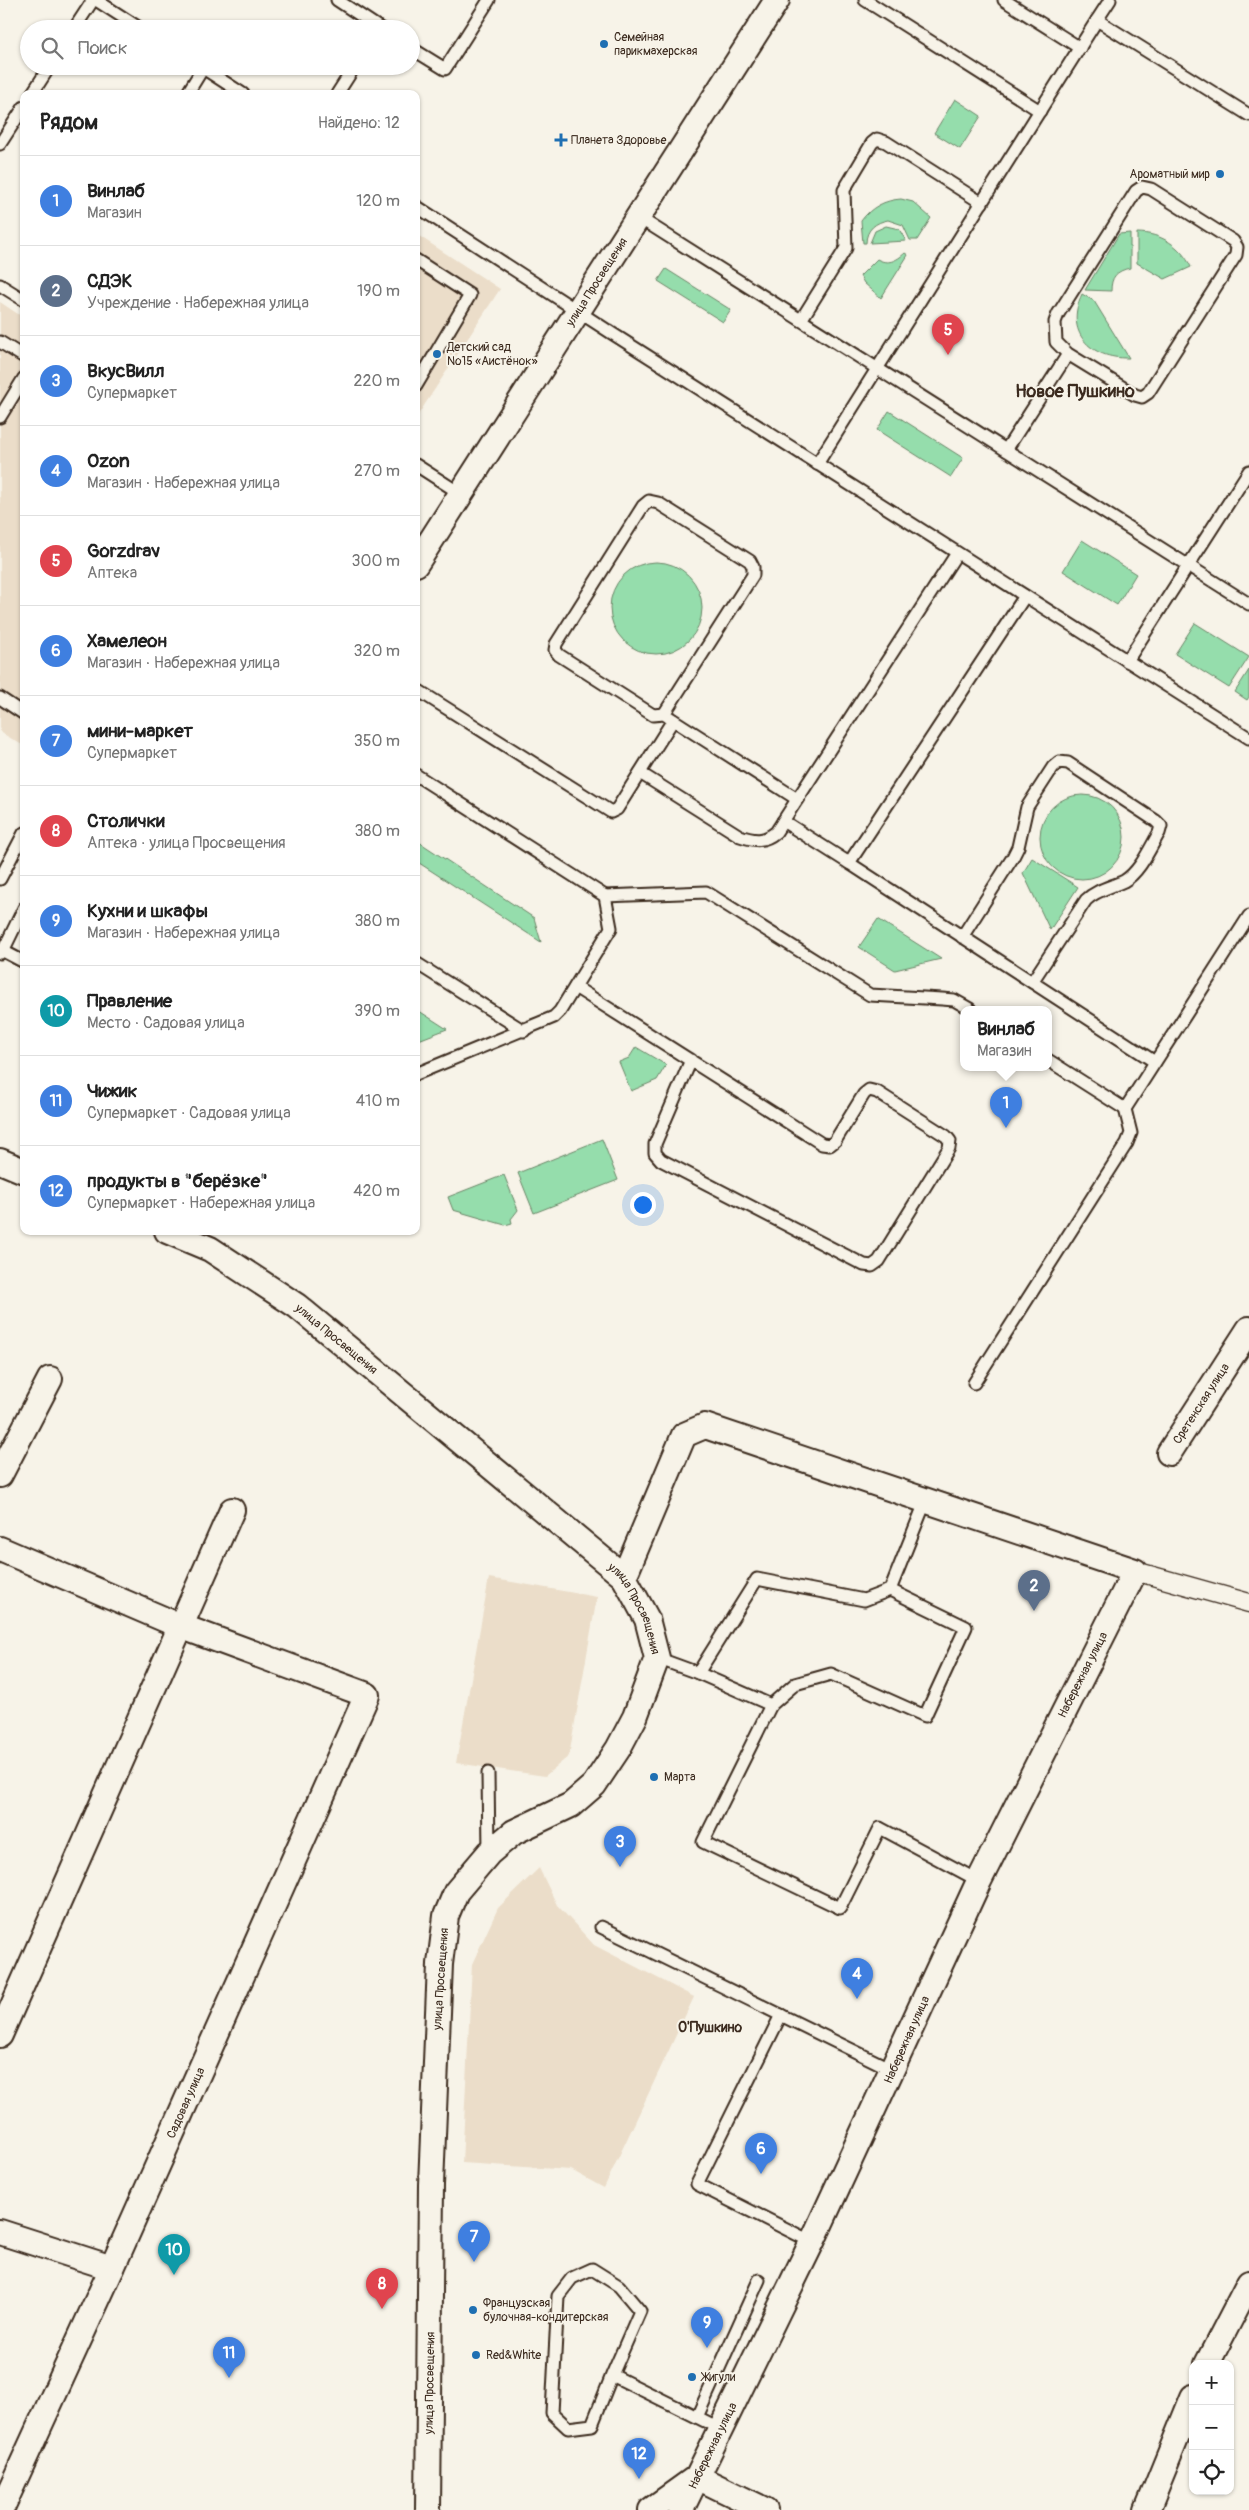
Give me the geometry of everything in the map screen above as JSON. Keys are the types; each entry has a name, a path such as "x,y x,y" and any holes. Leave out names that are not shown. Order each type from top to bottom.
{"street":[{"name":"улица Просвещения","path":"420,558 777,0"},
{"path":"0,1161 20,1169"},
{"name":"улица Просвещения","path":"177,1235 210,1249 297,1306 624,1577 647,1619 657,1658 635,1717 618,1749 594,1785 571,1805 514,1832 489,1853 456,1892 446,1916 440,1964 431,2185 428,2510"},
{"name":"Сретенская улица","path":"1169,1453 1249,1330"},
{"path":"0,1474 50,1379"},
{"path":"624,1577 684,1435 705,1426 1135,1571 1249,1603"},
{"path":"0,2035 232,1510"},
{"path":"0,1549 180,1626"},
{"name":"Набережная улица","path":"681,2510 812,2242 893,2070 978,1881 1135,1571"},
{"name":"Садовая улица","path":"1,2510 112,2268 367,1695 180,1626"},
{"path":"0,2232 112,2268"},
{"path":"1209,2360 1249,2283"},
{"path":"1147,2510 1190,2405"},
{"path":"651,2510 697,2477 764,2510"}],"lane":[{"path":"80,20 92,0"},
{"path":"96,0 127,20"},
{"path":"337,0 368,20"},
{"path":"420,54 445,70 489,0"},
{"path":"865,0 1040,111"},
{"path":"1004,0 1080,48"},
{"path":"817,464 1110,0"},
{"path":"1098,20 1249,115"},
{"path":"35,90 44,75"},
{"path":"189,90 197,75"},
{"path":"213,75 236,90"},
{"path":"339,90 349,75"},
{"path":"0,144 20,113"},
{"path":"801,320 843,256 847,241 844,190 872,143 878,139 886,142 982,204"},
{"path":"1142,187 1151,189 1233,241 1237,247 1236,255 1148,393 1142,397 1135,395 1068,354 1056,342 1055,322 1058,314 1136,191 1142,187"},
{"path":"420,209 579,310 613,334 1249,738"},
{"path":"638,217 1249,604"},
{"path":"420,263 470,295 420,379"},
{"path":"0,285 20,298"},
{"path":"0,342 20,354"},
{"path":"1006,450 1068,354"},
{"path":"0,417 20,384"},
{"path":"420,468 461,494"},
{"path":"1127,661 1248,475"},
{"path":"420,692 604,810 612,812 617,809 640,773 669,717 753,574 753,567 750,561 658,504 649,501 643,506 556,644 555,650 559,655 654,715 669,717 797,799"},
{"path":"640,773 740,836 755,841 768,839 783,821 957,553"},
{"path":"849,863 1025,596"},
{"path":"0,698 20,711"},
{"path":"962,937 1018,848 1027,806 1053,767 1059,762 1068,763 1161,826 1159,833 1134,872 1124,880 1096,892 1086,900 1032,982"},
{"path":"420,778 605,896 706,892 870,994 948,999 963,1006"},
{"path":"783,821 1155,1062"},
{"path":"0,879 20,841"},
{"path":"420,1072 554,1017 576,987 612,928 605,896"},
{"path":"20,916 1,952 20,960"},
{"path":"1125,1109 1249,916"},
{"path":"420,966 524,1031"},
{"path":"576,987 691,1060 822,1144 830,1145 835,1141 864,1094 869,1090 877,1092 946,1136 950,1141 949,1148 879,1261 872,1266 864,1265 661,1160 655,1153 655,1144 691,1060"},
{"path":"974,1383 1127,1143 1131,1133 1125,1109 1052,1063"},
{"path":"890,1590 926,1500"},
{"path":"698,1673 757,1579 864,1600 890,1590 966,1626 925,1716 831,1674 795,1684 771,1705 703,1842 840,1908 880,1828 978,1881"},
{"path":"657,1658 698,1673 771,1705"},
{"path":"488,1773 489,1853"},
{"path":"601,1927 893,2070"},
{"path":"781,2015 697,2184 812,2242"},
{"path":"592,2269 619,2286 640,2311 612,2375 592,2425 568,2428 552,2413 558,2296 572,2278 592,2269"},
{"path":"697,2417 759,2280"},
{"path":"612,2375 721,2429"}],"shaded area":[{"name":"Детский сад №15 «Аистёнок»","path":"420,237 500,289 420,412"},
{"path":"0,302 20,315 20,744 0,732"},
{"path":"489,1578 597,1597 569,1756 545,1776 456,1763"},
{"path":"539,1868 557,1905 594,1945 694,1997 604,2188 571,2170 462,2163 472,1964 498,1908"}],"green space":[{"path":"955,99 981,116 960,149 934,133"},
{"path":"901,199 913,202 931,218 917,240 910,240 903,225 888,220 879,222 872,227 866,238 866,243 863,243 861,221 865,216 879,205"},
{"path":"886,226 899,229 906,241 870,243 875,231"},
{"path":"1130,233 1130,268 1115,275 1111,291 1085,290 1119,234"},
{"path":"1137,233 1154,235 1169,242 1182,253 1191,267 1165,279 1137,263"},
{"path":"905,253 908,255 881,298 864,283 860,276 877,259 885,262 892,261"},
{"path":"666,269 731,310 723,322 658,281"},
{"path":"1082,294 1094,301 1129,358 1103,354 1084,341 1076,320 1077,308"},
{"path":"889,411 963,458 951,477 877,430"},
{"path":"1082,540 1136,574 1117,605 1063,571"},
{"path":"656,562 674,565 689,575 699,590 702,608 699,626 689,641 674,651 656,654 638,651 623,641 613,626 610,608 613,590 623,575 638,565"},
{"path":"1195,623 1249,657 1229,688 1175,654"},
{"path":"1249,670 1249,697 1247,700 1235,692"},
{"path":"1082,795 1098,798 1112,807 1121,821 1124,837 1121,853 1112,867 1098,876 1082,879 1066,876 1052,867 1043,853 1040,837 1043,821 1052,807 1066,798"},
{"path":"420,843 534,918 541,942 420,864"},
{"path":"1032,858 1078,887 1050,930 1023,873"},
{"path":"878,919 941,959 895,970 859,947"},
{"path":"420,1012 447,1029 420,1039"},
{"path":"636,1047 666,1065 657,1080 631,1091 619,1062 629,1058"},
{"path":"602,1139 618,1180 534,1213 518,1173"},
{"path":"504,1175 518,1210 511,1219 512,1223 505,1225 453,1210 448,1197"}],"place":[{"name":"Семейная парикмахерская","path":"604,44"},
{"name":"Планета Здоровье","path":"561,140"},
{"name":"Ароматный мир","path":"1220,174"},
{"name":"Детский сад №15 «Аистёнок»","path":"437,354"},
{"name":"Gorzdrav","path":"948,355"},
{"name":"Винлаб","path":"1006,1128"},
{"name":"СДЭК","path":"1034,1611"},
{"name":"Марта","path":"654,1777"},
{"name":"ВкусВилл","path":"620,1867"},
{"name":"Ozon","path":"857,1999"},
{"name":"Хамелеон","path":"761,2174"},
{"name":"мини-маркет","path":"474,2262"},
{"name":"Правление","path":"174,2275"},
{"name":"Столички","path":"382,2309"},
{"name":"Французская булочная-кондитерская","path":"473,2310"},
{"name":"Кухни и шкафы","path":"707,2348"},
{"name":"Red&White","path":"476,2355"},
{"name":"Жигули","path":"692,2377"},
{"name":"Чижик","path":"229,2378"},
{"name":"продукты в \"берёзке\"","path":"639,2479"}],"district":[{"name":"Новое Пушкино","path":"1075,391"},
{"name":"О'Пушкино","path":"710,2027"}]}
